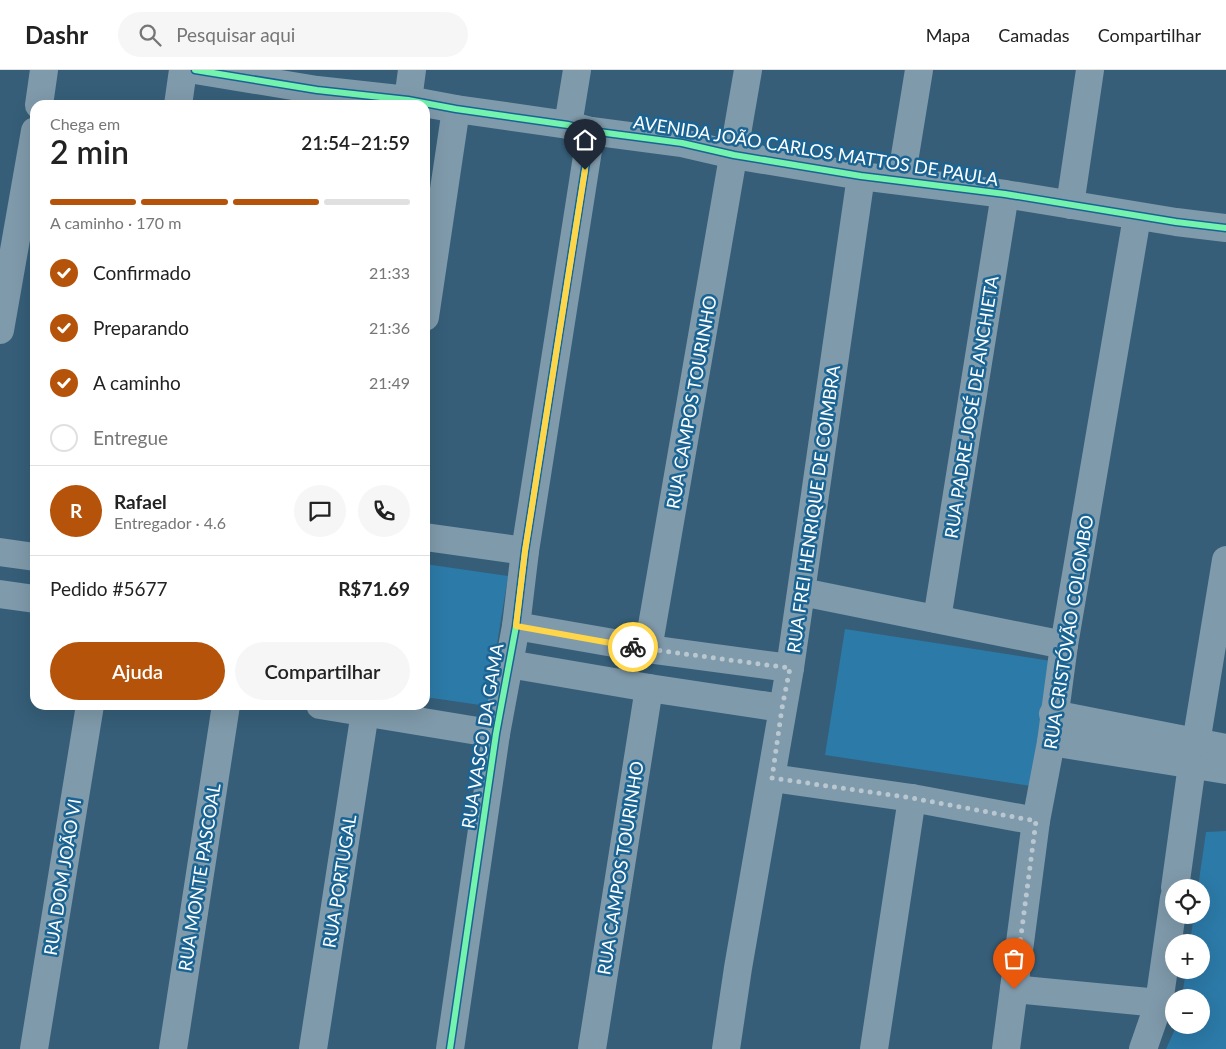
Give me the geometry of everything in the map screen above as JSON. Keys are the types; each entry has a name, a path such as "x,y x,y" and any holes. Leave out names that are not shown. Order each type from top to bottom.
{"street":[{"path":"40,100 44,70"},
{"path":"179,100 183,70"},
{"name":"AVENIDA JOÃO CARLOS MATTOS DE PAULA","path":"195,70 252,75 316,98 408,100"},
{"path":"408,100 412,70"},
{"name":"RUA VASCO DA GAMA","path":"450,1049 496,734 516,626 580,128 577,70"},
{"name":"RUA CAMPOS TOURINHO","path":"648,649 748,70"},
{"path":"901,180 919,70"},
{"path":"1070,206 1090,70"},
{"name":"AVENIDA JOÃO CARLOS MATTOS DE PAULA","path":"430,104 682,143 734,155 861,176 1005,194 1137,217 1226,228"},
{"path":"430,283 456,109"},
{"path":"0,330 30,159"},
{"name":"RUA FREI HENRIQUE DE COIMBRA","path":"726,1049 802,592 861,176"},
{"name":"RUA PADRE JOSÉ DE ANCHIETA","path":"938,619 1005,194"},
{"name":"RUA CRISTÓVÃO COLOMBO","path":"1006,1049 1036,821 1051,742 1053,714 1064,645 1137,217"},
{"path":"430,538 525,551"},
{"path":"0,552 30,556"},
{"path":"1176,879 1194,754 1226,560"},
{"path":"802,592 1064,645"},
{"path":"0,594 30,598"},
{"path":"516,626 648,649 790,668"},
{"path":"508,664 782,708"},
{"name":"RUA CAMPOS TOURINHO","path":"592,1049 649,688"},
{"name":"RUA DOM JOÃO VI","path":"34,1049 89,710"},
{"name":"RUA MONTE PASCOAL","path":"173,1049 225,710"},
{"path":"351,710 496,734"},
{"name":"RUA PORTUGAL","path":"313,1049 364,712"},
{"path":"1053,714 1194,754 1226,770"},
{"path":"1051,742 1194,754 1226,748"},
{"path":"772,778 912,798 1036,821"},
{"path":"874,1049 912,798"},
{"path":"1143,1049 1159,1004 1170,924"},
{"path":"1014,989 1159,1004"}],"shaded area":[{"path":"430,565 508,576 487,706 430,698"},
{"path":"845,629 1051,661 1031,786 825,755"},
{"path":"1226,831 1226,1049 1166,1049 1173,1034 1210,1034 1210,989 1183,989 1185,979 1210,979 1210,934 1191,934 1193,924 1210,924 1210,879 1199,879 1206,832"}],"cycle path":[{"path":"195,70 317,90 408,100"},
{"path":"430,104 568,125 591,131 682,143 734,155 861,176 1005,194 1176,222 1226,228"},
{"path":"450,1049 496,734 516,626 525,551 591,131"}],"way so far":[{"path":"633,647 790,668 772,778 912,798 1036,821 1014,989"}],"route":[{"path":"585,170 525,551 516,626 633,647"}]}
